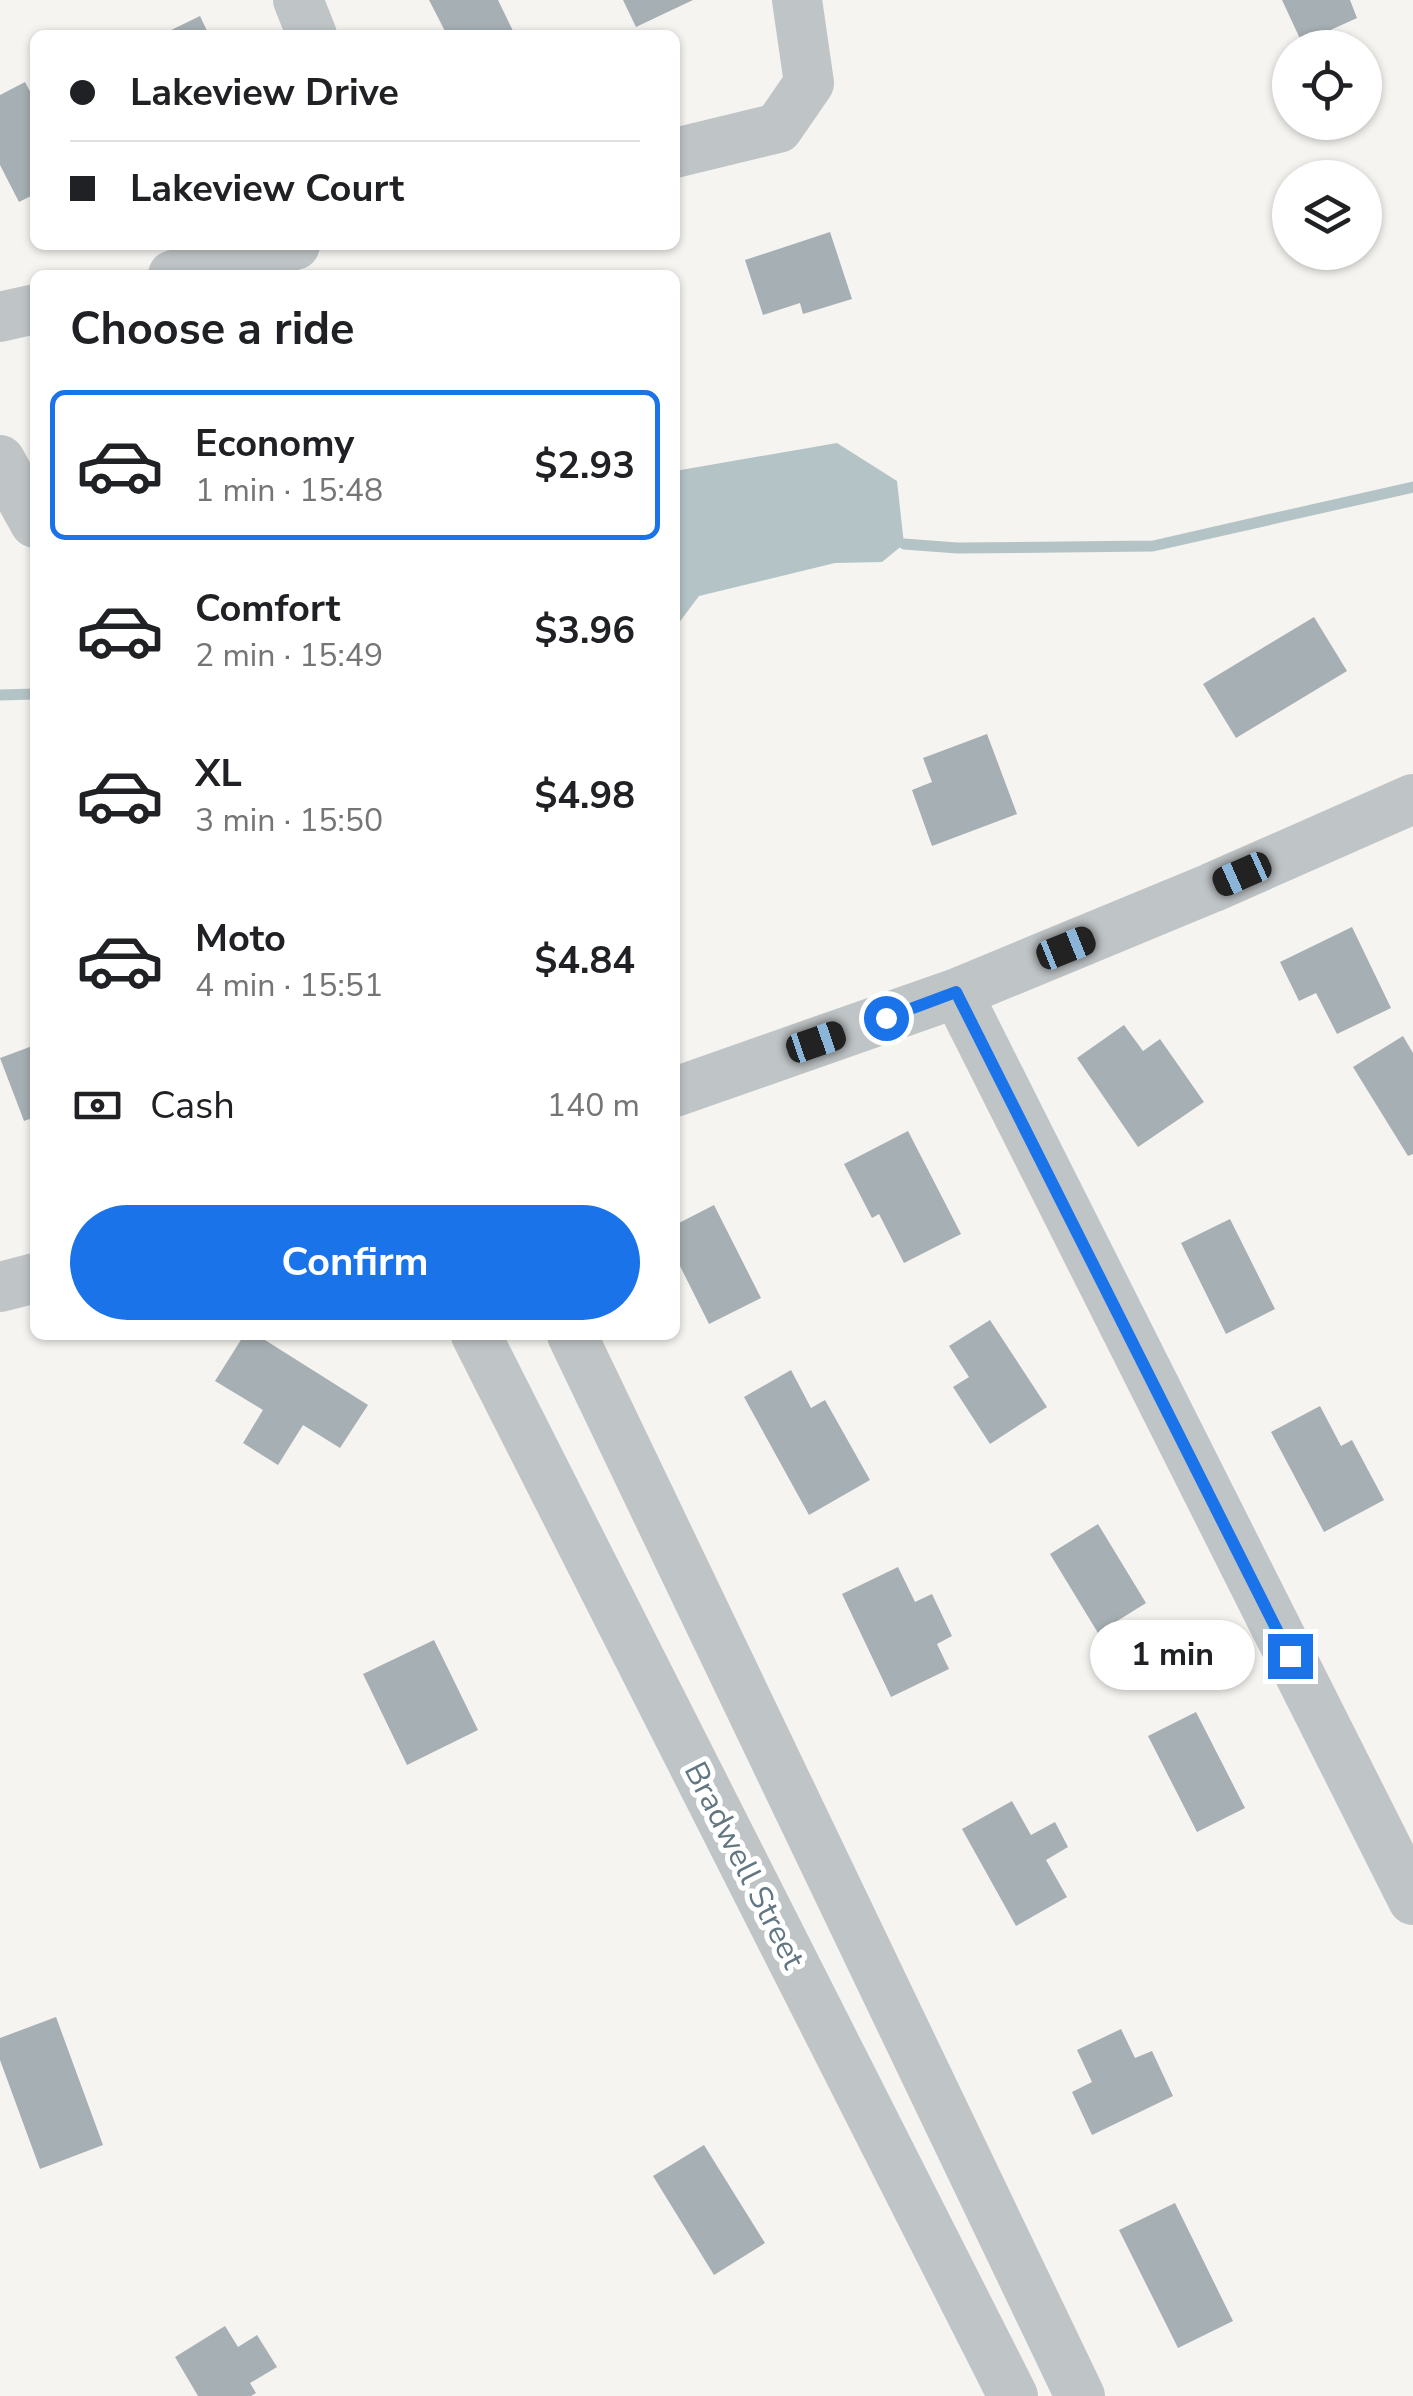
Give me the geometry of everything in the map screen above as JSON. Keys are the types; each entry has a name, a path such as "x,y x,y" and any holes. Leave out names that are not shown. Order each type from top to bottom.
{"street":[{"path":"298,0 310,30"},
{"path":"680,152 778,128 810,84 797,0"},
{"path":"193,270 275,250"},
{"path":"0,317 30,309"},
{"path":"0,460 30,514"},
{"path":"680,1090 956,992 1409,812"},
{"path":"956,992 1413,1900"},
{"path":"0,1287 30,1279"},
{"name":"Bradwell Street","path":"479,1340 1014,2396"},
{"path":"574,1340 1080,2396"}],"shaded area":[{"path":"837,443 897,481 904,544 882,562 835,563 699,596 680,621 680,470"}],"building":[{"path":"429,0 498,0 513,30 444,30"},
{"path":"623,0 693,0 636,27"},
{"path":"1282,0 1350,0 1357,18 1331,30 1296,30"},
{"path":"200,16 207,30 171,30"},
{"path":"25,82 30,92 30,196 19,202 0,165 0,95"},
{"path":"830,232 852,299 803,314 800,303 763,315 745,260"},
{"path":"1314,617 1347,671 1236,738 1203,684"},
{"path":"987,734 1017,814 932,846 912,790 932,782 923,758"},
{"path":"1352,927 1391,1008 1337,1034 1316,993 1299,1001 1280,962"},
{"path":"1124,1025 1143,1051 1160,1039 1204,1102 1138,1147 1077,1058"},
{"path":"1403,1036 1413,1053 1413,1154 1408,1156 1353,1067"},
{"path":"30,1047 30,1119 24,1121 0,1058"},
{"path":"908,1131 961,1234 904,1263 879,1214 872,1218 844,1164"},
{"path":"714,1205 761,1298 709,1324 680,1266 680,1222"},
{"path":"1230,1219 1275,1309 1226,1334 1181,1243"},
{"path":"990,1320 1047,1407 990,1444 953,1387 969,1377 949,1346"},
{"path":"241,1340 265,1340 368,1405 340,1448 303,1425 278,1465 243,1443 263,1410 215,1381"},
{"path":"791,1370 811,1408 825,1400 870,1480 809,1515 744,1397"},
{"path":"1320,1406 1341,1446 1352,1440 1384,1500 1324,1532 1271,1432"},
{"path":"1098,1524 1146,1603 1098,1633 1050,1554"},
{"path":"898,1567 915,1602 932,1594 952,1636 937,1644 949,1669 891,1697 842,1594"},
{"path":"434,1640 478,1730 407,1765 363,1674"},
{"path":"1196,1712 1245,1808 1197,1832 1148,1736"},
{"path":"1012,1801 1031,1835 1055,1822 1068,1847 1046,1860 1067,1897 1016,1926 962,1829"},
{"path":"56,2017 103,2145 40,2169 0,2060 0,2038"},
{"path":"1121,2029 1135,2058 1152,2051 1173,2096 1092,2135 1072,2092 1092,2082 1077,2050"},
{"path":"704,2145 765,2243 714,2275 653,2176"},
{"path":"1175,2203 1233,2321 1178,2348 1119,2230"},
{"path":"225,2326 238,2347 257,2335 277,2367 250,2383 256,2393 251,2396 198,2396 175,2357"}],"waterway":[{"path":"904,544 957,548 1153,546 1413,487"},
{"path":"0,695 30,694"}],"route":[{"path":"886,1018 956,992 1290,1656"}]}
